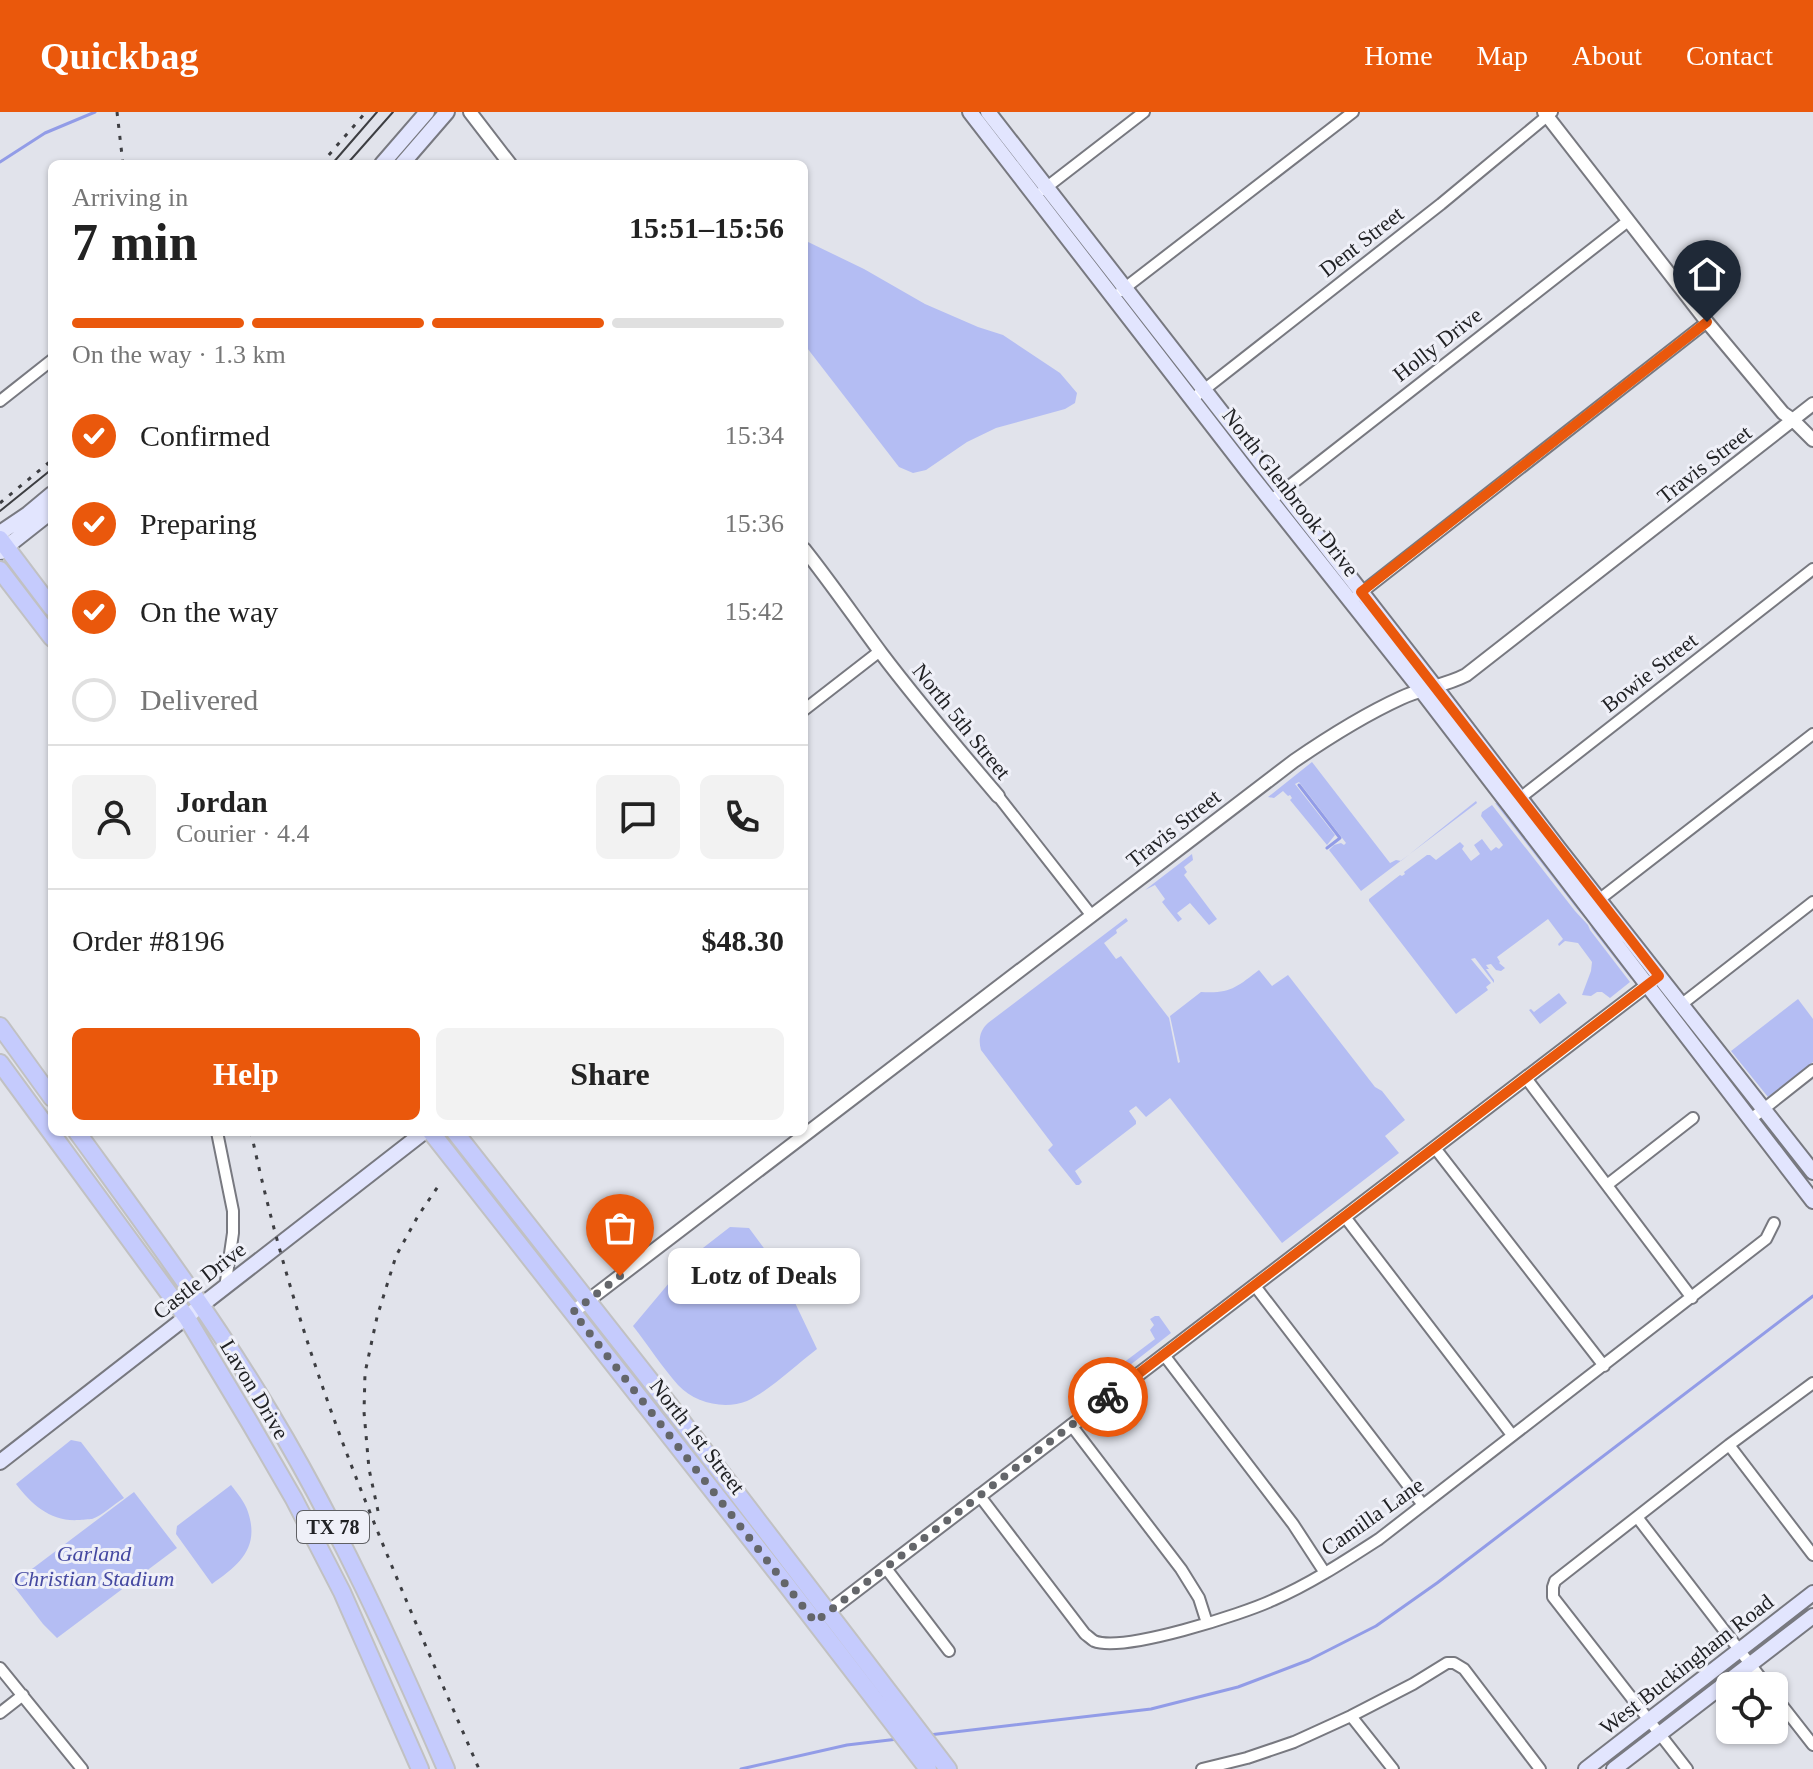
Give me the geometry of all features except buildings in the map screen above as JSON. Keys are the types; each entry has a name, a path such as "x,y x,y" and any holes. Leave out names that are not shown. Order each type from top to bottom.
{"main road":[{"path":"385,160 427,112"},
{"path":"405,160 447,112"},
{"name":"North Glenbrook Drive","path":"970,112 1126,288 1204,390 1276,496"},
{"name":"North Glenbrook Drive","path":"988,112 1113,297 1191,400 1276,496 1429,689 1654,980 1687,1038 1813,1172"},
{"path":"2,543 48,497"},
{"path":"2,543 48,514"},
{"path":"2,543 48,603"},
{"path":"0,570 48,633"},
{"name":"North Glenbrook Drive","path":"1654,980 1682,1004 1813,1201"},
{"path":"0,1026 48,1092"},
{"name":"Lavon Drive","path":"0,1063 48,1128"},
{"name":"Lavon Drive","path":"54,1136 187,1318 250,1423 342,1592 420,1769"},
{"name":"Lavon Drive","path":"80,1136 202,1305 277,1424 362,1586 446,1769"},
{"name":"Castle Drive","path":"0,1462 419,1136"},
{"name":"North 1st Street","path":"434,1136 580,1307 662,1396 821,1618 857,1678 896,1729 948,1769"},
{"name":"North 1st Street","path":"458,1136 561,1283"},
{"name":"North 1st Street","path":"580,1307 647,1407 913,1724 928,1769"},
{"path":"647,1407 662,1396"},
{"path":"311,1532 320,1532 330,1538 362,1586"},
{"name":"West Buckingham Road","path":"1586,1769 1813,1593"},
{"name":"West Buckingham Road","path":"1614,1769 1813,1616"},
{"path":"381,1678 400,1666"},
{"path":"857,1678 866,1680 913,1724"}],"street":[{"path":"470,112 507,160"},
{"path":"1041,192 1144,112"},
{"path":"1113,297 1353,112"},
{"path":"1548,113 1707,322 1783,413 1813,440"},
{"name":"Dent Street","path":"1191,400 1441,204 1548,113"},
{"name":"Holly Drive","path":"1276,496 1628,221"},
{"path":"1356,597 1707,322"},
{"path":"0,401 48,363"},
{"name":"Travis Street","path":"808,1133 1303,755 1385,706 1466,675 1813,404"},
{"name":"North 5th Street","path":"808,554 880,651 1092,916"},
{"name":"Bowie Street","path":"1515,801 1813,569"},
{"path":"808,707 880,651"},
{"path":"1594,904 1813,734"},
{"path":"1682,1004 1813,902"},
{"path":"821,1618 1654,980"},
{"path":"1757,1114 1813,1070"},
{"path":"1526,1078 1692,1298"},
{"path":"1607,1185 1693,1118"},
{"path":"218,1136 233,1211 225,1288"},
{"name":"Travis Street","path":"580,1307 804,1136"},
{"path":"1435,1148 1604,1366"},
{"path":"1345,1217 1512,1435"},
{"name":"Camilla Lane","path":"979,1495 1085,1634 1094,1641 1121,1643 1170,1634 1272,1601 1379,1539 1766,1239 1774,1223"},
{"path":"1255,1286 1423,1505"},
{"path":"1164,1355 1293,1524 1325,1573"},
{"path":"1687,1769 1553,1597 1553,1587 1555,1581 1813,1383"},
{"path":"1071,1425 1181,1569 1199,1598 1207,1623"},
{"path":"1729,1445 1813,1555"},
{"path":"1637,1517 1756,1672"},
{"path":"885,1567 949,1651"},
{"path":"1202,1769 1249,1764 1351,1716 1447,1663 1454,1663 1464,1669 1540,1769"},
{"path":"0,1668 82,1769"},
{"path":"0,1713 23,1695"},
{"path":"1788,1713 1813,1745"},
{"path":"1351,1716 1393,1769"}],"green space":[{"path":"808,242 925,304 1003,335 1060,373 1077,393 1075,403 1065,409 996,428 967,442 926,470 913,473 899,467 808,349"},
{"path":"1312,762 1390,863 1401,861 1361,891 1329,850 1334,845 1346,843 1299,782 1295,784 1335,835 1327,845 1290,800 1290,795 1283,791 1274,798 1268,797"},
{"path":"1476,801 1477,803 1409,854"},
{"path":"1495,803 1500,804 1633,979 1631,979"},
{"path":"1492,805 1630,982 1610,998 1602,992 1582,995 1592,962 1578,943 1565,941 1559,946 1563,939 1548,919 1497,957 1505,968 1501,971 1491,964 1486,965 1494,983 1475,958 1471,959 1491,983 1486,987 1488,990 1456,1014 1369,901 1427,855 1436,860 1460,842 1471,861 1480,854 1474,845 1482,839 1491,851 1496,847 1499,849 1503,845 1481,816"},
{"path":"1192,854 1193,860 1184,867 1187,872 1184,875 1217,919 1209,925 1190,903 1177,913 1182,919 1178,922 1162,902 1165,899 1155,885 1145,890"},
{"path":"1126,918 1128,921 1104,943 1116,959 1121,956 1169,1018 1178,1063 1170,1016 1201,992 1233,988 1259,970 1272,986 1288,975 1375,1087 1382,1091 1405,1120 1385,1136 1399,1153 1282,1243 1170,1098 1146,1117 1136,1106 1129,1111 1136,1124 1075,1171 1082,1182 1076,1185 1048,1150 1053,1145 981,1050 980,1035 988,1023"},
{"path":"1559,993 1567,1003 1540,1024 1529,1010 1534,1012"},
{"path":"1798,999 1813,1019 1813,1062 1768,1097 1731,1051"},
{"path":"730,1227 749,1228 778,1267 817,1349 755,1397 738,1404 720,1405 701,1400 678,1385 633,1326 690,1258"},
{"path":"1159,1316 1171,1333 1088,1398 1083,1392 1088,1375 1086,1369 1093,1364 1099,1372 1107,1367 1111,1372 1155,1339 1150,1330 1154,1325 1150,1319"},
{"path":"71,1440 81,1442 124,1498 92,1519 69,1520 51,1515 29,1499 16,1484"},
{"path":"231,1485 247,1508 251,1536 245,1554 231,1570 212,1584 176,1534 177,1526"},
{"name":"Garland Christian Stadium","path":"134,1492 177,1548 57,1638 12,1584"}],"waterway":[{"path":"0,162 45,133 95,112"},
{"path":"1299,785 1340,838 1327,848"},
{"path":"929,1735 1151,1709 1238,1687 1309,1660 1376,1626 1437,1583 1813,1296"},
{"path":"741,1769 847,1745 898,1739"}],"tram line":[{"path":"335,160 377,112"},
{"path":"351,160 393,112"},
{"path":"0,511 48,472"}],"railway":[{"path":"117,112 123,160"},
{"path":"324,160 366,112"},
{"path":"0,503 48,463"},
{"path":"252,1136 287,1274 332,1414 394,1571 479,1769"},
{"path":"378,1511 369,1469 364,1412 365,1373 377,1317 396,1256 441,1182"}],"way so far":[{"path":"620,1276 573,1312 815,1622 1108,1397"}],"place":[{"name":"Lotz of Deals","path":"620,1276"}],"route":[{"path":"1108,1397 1659,976 1361,592 1707,322"}]}
